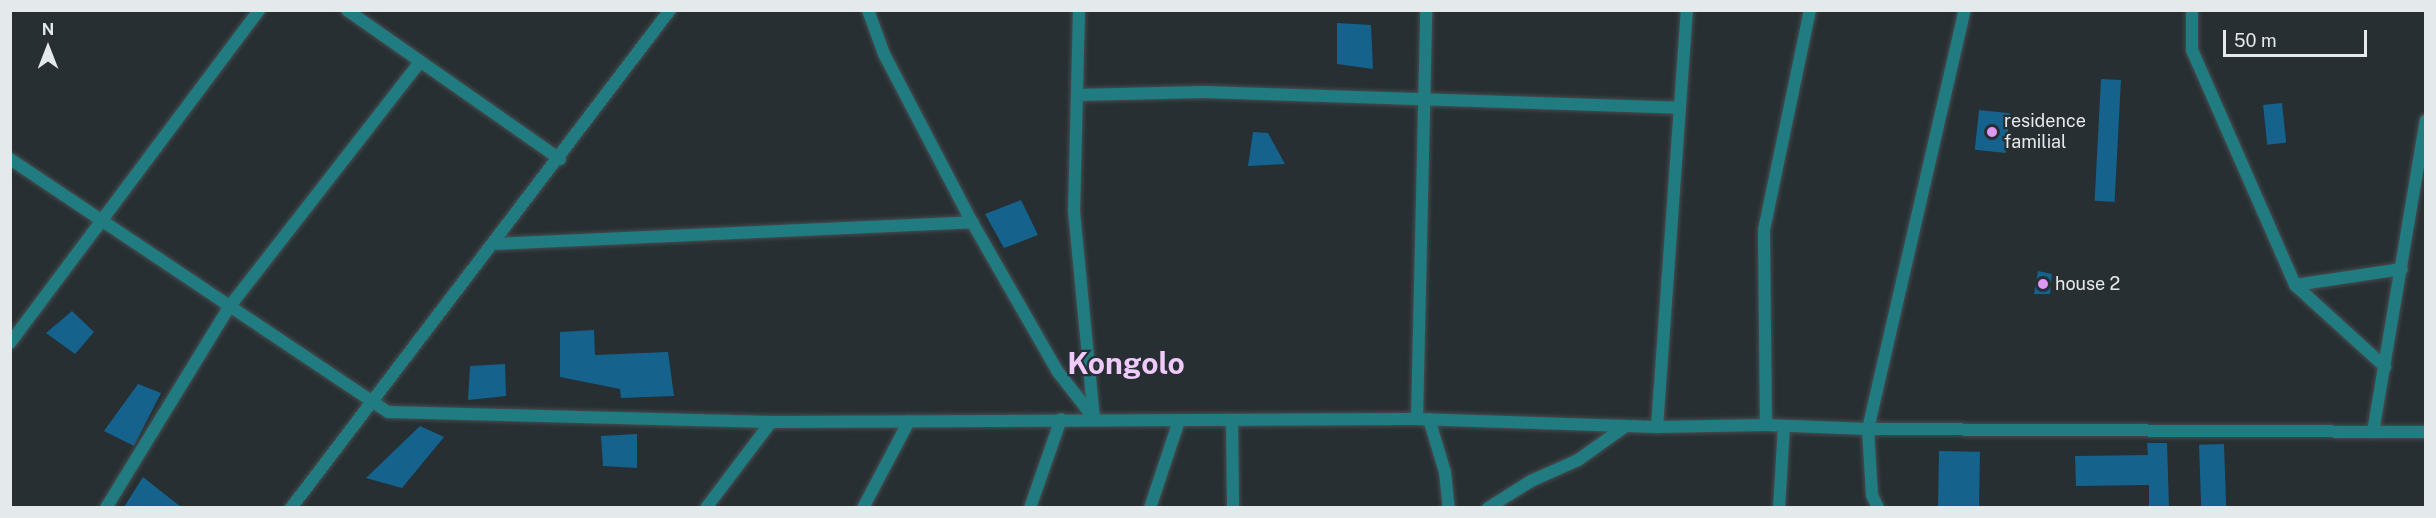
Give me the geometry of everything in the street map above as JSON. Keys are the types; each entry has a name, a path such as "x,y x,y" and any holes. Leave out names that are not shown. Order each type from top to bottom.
{"street":[{"path":"10,343 259,10"},
{"path":"347,10 560,159"},
{"path":"291,507 560,159 670,10"},
{"path":"868,10 884,54 972,222 1058,372 1094,418"},
{"path":"1079,10 1074,211 1094,418"},
{"path":"1426,10 1423,419 1445,472 1449,507"},
{"path":"1658,427 1687,10"},
{"path":"1766,425 1764,230 1810,10"},
{"path":"1878,507 1872,495 1868,429 1965,10"},
{"path":"2192,10 2192,50 2295,285 2385,367"},
{"path":"106,507 230,306 420,62"},
{"path":"1077,95 1204,92 1680,108"},
{"path":"2373,432 2426,120"},
{"path":"10,159 388,412 771,422 1094,418 1179,421 1423,419 1658,427 1766,425 1868,429 2426,432"},
{"path":"494,244 972,222"},
{"path":"2295,285 2402,269"},
{"path":"1030,507 1061,419"},
{"path":"863,507 909,421"},
{"path":"1150,507 1179,421"},
{"path":"1232,421 1233,507"},
{"path":"706,507 771,422"},
{"path":"1488,507 1531,481 1578,460 1626,426"},
{"path":"1779,507 1784,426"}],"building":[{"path":"1337,23 1371,25 1373,69 1337,64"},
{"path":"2101,79 2121,80 2115,202 2095,201"},
{"path":"2282,103 2286,143 2267,145 2263,105"},
{"name":"residence familial","path":"1979,110 2010,113 2006,153 1975,150"},
{"path":"1253,132 1268,133 1285,164 1248,166"},
{"path":"1021,200 1038,235 1004,248 985,214"},
{"name":"house 2","path":"2038,271 2052,274 2050,294 2034,294"},
{"path":"72,311 94,332 75,354 46,333"},
{"path":"594,330 595,355 668,352 674,396 621,398 620,389 560,377 560,332"},
{"path":"505,364 506,396 468,400 470,366"},
{"path":"138,384 161,393 134,446 104,431"},
{"path":"420,426 444,437 402,488 366,478"},
{"path":"637,434 637,468 603,466 601,436"},
{"path":"2147,443 2167,443 2169,507 2149,507 2149,485 2076,486 2075,456 2148,455"},
{"path":"2224,444 2226,507 2201,508 2199,445"},
{"path":"1939,451 1980,452 1979,508 1938,507"},
{"path":"143,477 181,507 124,507"}],"place":[{"name":"residence familial","path":"1992,132"},
{"name":"house 2","path":"2043,284"}],"district":[{"name":"Kongolo","path":"1126,363"}]}
